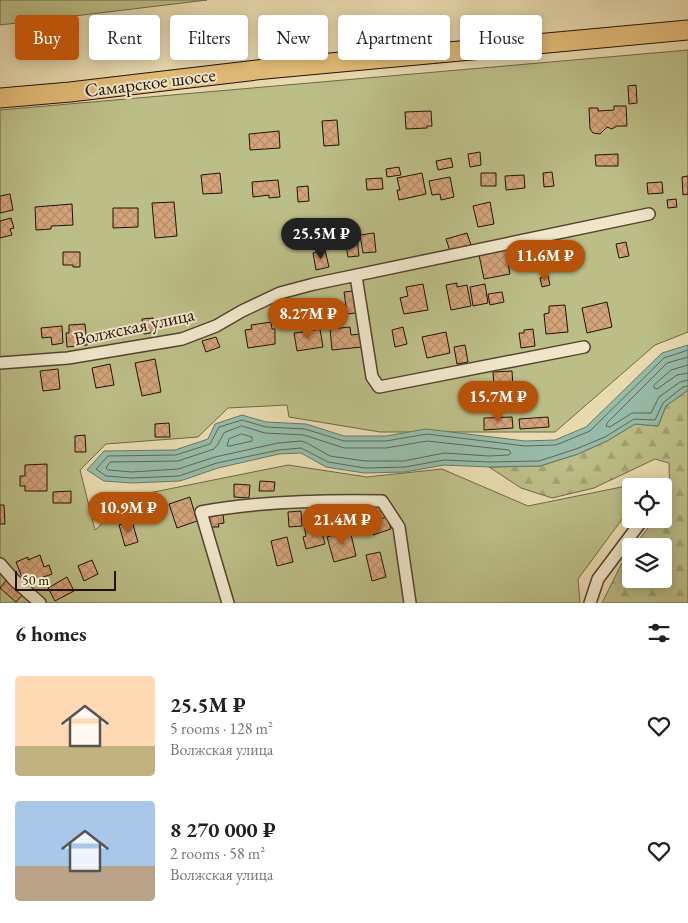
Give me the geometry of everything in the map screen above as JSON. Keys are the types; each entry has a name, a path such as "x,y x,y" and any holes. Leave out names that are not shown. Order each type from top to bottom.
{"main road":[{"name":"Самарское шоссе","path":"0,98 70,92 265,69 688,30"}],"street":[{"name":"Волжская улица","path":"0,363 68,358 182,339 216,326 280,293 648,214"},
{"path":"356,276 372,377 379,387 584,347"},
{"path":"228,603 201,512 225,508 314,502 382,501 398,527 410,603"},
{"path":"590,603 598,579 636,528"},
{"path":"0,564 15,581 40,603"}],"green space":[{"path":"0,0 207,0 79,15 15,15 15,23 0,25"},
{"path":"688,50 688,332 655,345 555,432 380,432 289,417 287,405 228,408 198,437 106,444 80,470 95,530 134,496 288,465 367,477 442,469 528,506 622,487 622,519 578,579 580,603 0,603 0,110"},
{"path":"688,390 688,603 602,603 622,563 622,588 672,588 672,538 640,538 648,528 672,528 672,478 669,478 669,463 655,459 594,488 552,498 521,488 489,467 540,466 578,454 607,441 635,424 658,426 666,406"}],"water":[{"path":"688,345 688,390 666,406 658,426 635,424 607,441 578,454 540,466 489,467 444,465 405,472 364,473 326,467 301,453 279,454 218,468 180,481 132,483 104,481 87,470 104,451 175,450 208,439 215,424 242,415 266,422 306,424 344,436 386,436 426,429 525,441 555,440 586,427 662,353"}],"building":[{"path":"636,85 637,103 629,104 628,86"},
{"path":"614,106 626,106 627,126 617,126 612,129 607,127 600,134 593,133 590,129 589,108 598,108 598,111 614,110"},
{"path":"431,111 432,126 406,129 405,112"},
{"path":"337,120 339,145 324,146 322,121"},
{"path":"279,131 280,148 250,150 249,134"},
{"path":"480,152 481,165 470,167 468,154"},
{"path":"618,154 618,166 596,166 595,155"},
{"path":"451,158 453,167 438,170 436,161"},
{"path":"399,167 401,175 387,177 386,169"},
{"path":"552,172 554,186 544,187 543,173"},
{"path":"220,173 222,193 203,194 201,175"},
{"path":"422,173 426,194 399,200 397,190 400,190 397,178"},
{"path":"481,173 496,173 496,186 481,186"},
{"path":"524,175 525,188 506,190 505,176"},
{"path":"688,176 688,194 683,195 682,177"},
{"path":"450,177 454,197 441,200 440,194 432,195 429,181"},
{"path":"382,178 383,189 367,190 366,179"},
{"path":"278,180 280,197 269,198 269,195 253,197 252,182"},
{"path":"662,182 663,193 648,194 647,183"},
{"path":"308,186 309,201 298,202 297,187"},
{"path":"10,194 13,210 0,213 0,196"},
{"path":"676,199 677,207 668,208 667,200"},
{"path":"174,202 177,236 155,238 152,203"},
{"path":"490,202 494,224 478,227 473,206"},
{"path":"72,204 73,225 51,226 51,229 36,230 35,207"},
{"path":"113,208 138,208 138,227 113,228"},
{"path":"11,218 14,228 10,229 12,235 0,238 0,221"},
{"path":"374,233 376,252 363,253 360,235"},
{"path":"467,233 471,245 450,251 446,239"},
{"path":"357,238 359,256 348,257 345,240"},
{"path":"626,242 629,256 619,258 616,244"},
{"path":"517,247 520,261 508,263 510,274 484,279 479,255"},
{"path":"325,250 329,267 316,270 313,253"},
{"path":"63,252 80,252 80,267 63,265"},
{"path":"548,276 550,285 542,287 540,278"},
{"path":"457,283 457,287 467,285 471,306 451,310 446,285"},
{"path":"423,284 428,310 404,314 400,298 408,296 406,287"},
{"path":"485,284 488,303 473,306 470,287"},
{"path":"353,291 356,313 347,314 344,292"},
{"path":"502,292 504,302 490,305 488,294"},
{"path":"607,302 612,327 587,333 582,308"},
{"path":"565,305 568,332 546,334 544,314 549,313 549,306"},
{"path":"153,318 155,332 144,334 142,319"},
{"path":"271,322 272,329 275,329 275,344 248,348 245,330 252,329 251,325"},
{"path":"85,324 87,345 67,347 66,333 69,333 69,325"},
{"path":"62,326 63,343 52,345 51,337 42,338 41,328"},
{"path":"309,327 310,331 320,329 323,347 297,351 294,333 303,332 302,328"},
{"path":"350,327 351,335 360,334 362,347 332,350 330,329"},
{"path":"403,327 407,344 395,347 392,330"},
{"path":"533,329 535,346 521,348 519,333 524,333 524,330"},
{"path":"446,332 450,353 427,358 422,337"},
{"path":"216,337 220,347 206,352 202,341"},
{"path":"465,345 468,362 457,364 454,347"},
{"path":"155,359 161,392 142,396 135,363"},
{"path":"110,364 114,385 96,388 92,368"},
{"path":"58,369 60,389 43,391 40,371"},
{"path":"512,371 514,403 490,404 489,387 494,386 493,372"},
{"path":"512,417 513,428 484,430 484,418"},
{"path":"548,417 549,427 520,429 519,419"},
{"path":"169,423 170,437 155,437 155,424"},
{"path":"85,435 86,452 75,452 75,436"},
{"path":"47,464 47,491 25,491 25,486 20,486 20,476 25,476 25,465"},
{"path":"260,481 275,482 274,491 259,491"},
{"path":"234,484 250,485 249,498 234,497"},
{"path":"71,491 71,503 53,503 53,492"},
{"path":"190,497 197,521 177,528 169,504"},
{"path":"0,505 4,505 5,524 0,524"},
{"path":"301,511 302,526 289,527 288,512"},
{"path":"223,514 224,523 218,524 219,527 211,527 209,516"},
{"path":"387,517 391,529 373,535 369,522"},
{"path":"132,521 138,542 125,546 119,525"},
{"path":"319,521 325,544 306,549 303,537 306,536 304,525"},
{"path":"350,530 356,556 334,562 327,537"},
{"path":"287,537 293,562 277,566 271,541"},
{"path":"380,552 386,577 372,581 366,555"},
{"path":"40,555 44,567 49,565 52,574 30,582 28,578 23,580 16,562"},
{"path":"92,560 98,574 84,581 78,566"},
{"path":"67,577 74,591 55,601 48,588"},
{"path":"8,578 24,593 16,602 0,588"}]}
